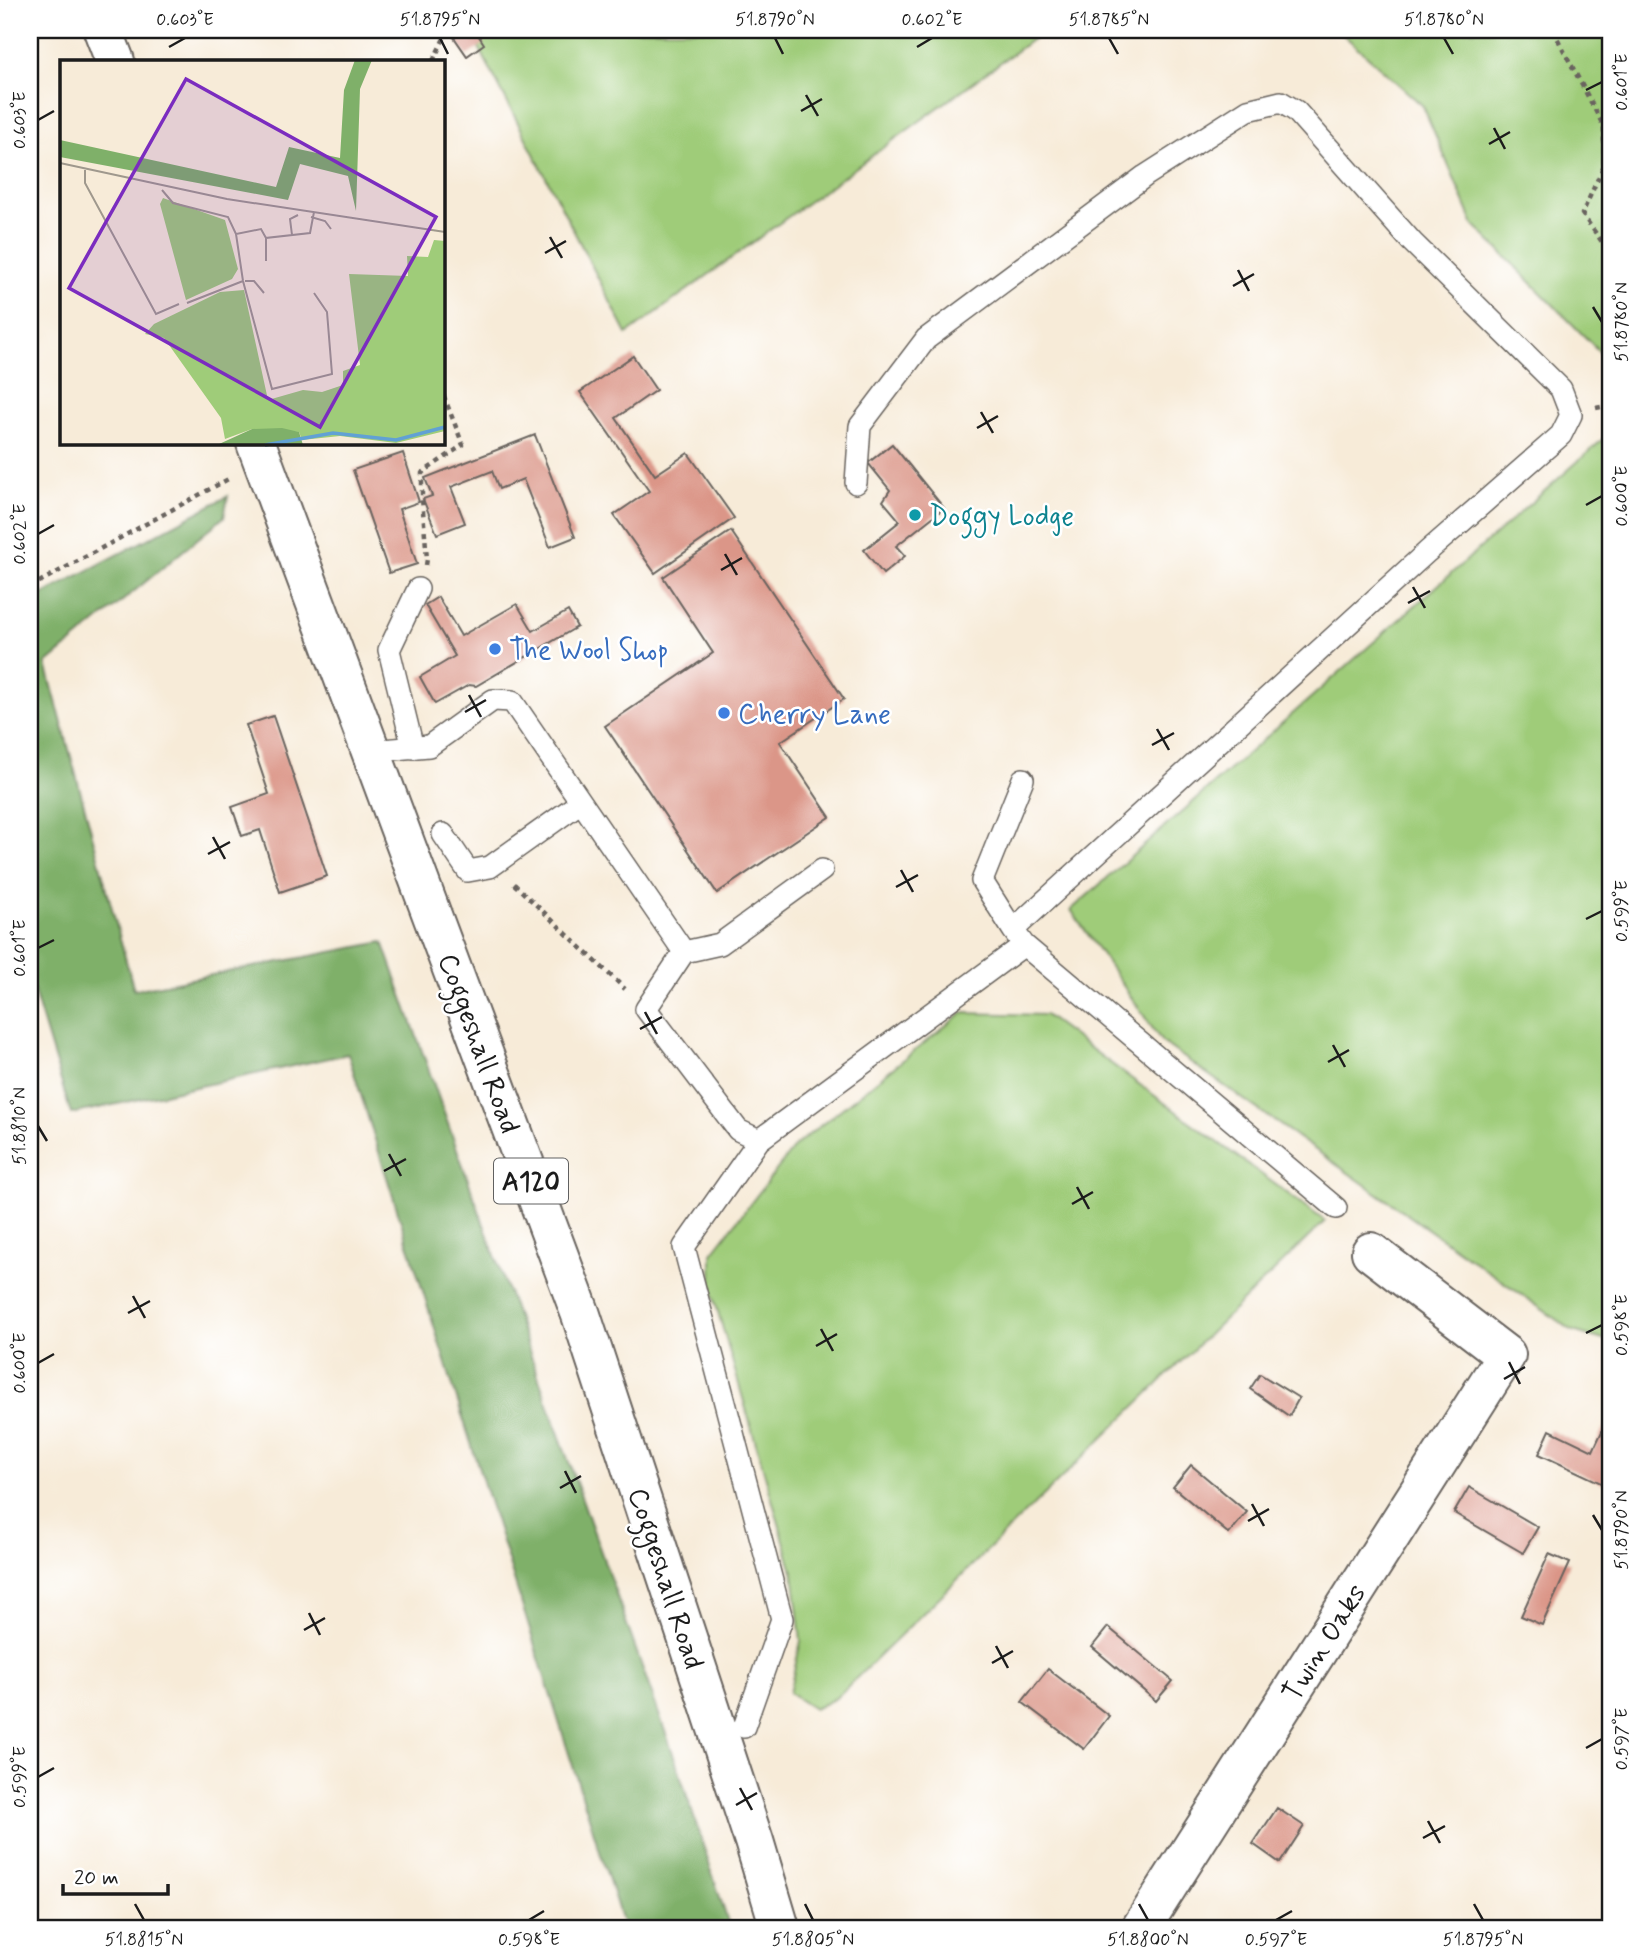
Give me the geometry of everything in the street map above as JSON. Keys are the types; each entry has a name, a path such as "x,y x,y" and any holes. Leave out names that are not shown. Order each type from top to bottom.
{"main road":[{"path":"103,30 114,60"},
{"name":"Coggeshall Road","path":"260,452 581,1315 754,1841 780,1928"},
{"name":"Twin Oaks","path":"1141,1928 1506,1355 1371,1252"}],"lane":[{"path":"744,1727 782,1619 684,1247 759,1140 1018,938 1427,552 1561,435 1571,415 1561,389 1412,242 1296,111 1281,102 1248,110 1145,176 926,339 860,426 856,483"},
{"path":"413,748 389,650 418,589"},
{"path":"371,751 429,746 493,700 512,701 684,952"},
{"path":"1023,779 982,881 1018,938 1336,1208"},
{"path":"443,834 468,871 490,867 580,802"},
{"path":"759,1140 738,1130 646,1009 684,952 720,944 822,870"}],"path":[{"path":"433,60 448,30"},
{"path":"1553,30 1604,127 1604,165 1581,214 1610,253"},
{"path":"418,589 427,559 422,473 463,445 444,397"},
{"path":"30,587 260,452"},
{"path":"508,878 646,1009"}],"green space":[{"path":"470,30 1045,30 627,334"},
{"path":"1338,30 1610,30 1610,362 1474,225 1423,106"},
{"path":"1610,433 1610,1342 1573,1331 1162,1042 1071,910"},
{"path":"228,496 224,517 46,664 134,990 383,942 675,1759 730,1928 624,1928 348,1054 71,1114 30,979 30,601"},
{"path":"962,1013 1045,1015 1325,1221 836,1698 814,1709 789,1693 801,1641 793,1572 712,1291 712,1253 796,1145"}],"building":[{"path":"449,30 475,30 484,44 467,56"},
{"path":"633,356 656,390 616,418 655,475 688,453 734,518 655,573 614,515 649,491 580,392"},
{"path":"535,435 575,537 550,547 523,479 499,489 492,471 451,487 465,523 437,534 423,499 432,496 425,478"},
{"name":"Doggy Lodge","path":"892,444 944,508 896,546 905,556 883,574 864,550 900,521 883,501 890,490 868,463"},
{"path":"403,453 419,502 399,509 417,564 389,573 353,470"},
{"name":"Cherry Lane","path":"731,531 844,699 780,742 830,817 717,893 605,726 713,653 663,577"},
{"name":"The Wool Shop","path":"438,597 461,636 517,604 533,631 568,611 577,627 476,686 469,685 435,704 420,677 455,656 425,605"},
{"path":"273,716 327,876 280,892 260,830 242,836 232,807 269,794 246,725"},
{"path":"1260,1374 1299,1398 1289,1416 1250,1389"},
{"path":"1610,1414 1610,1468 1603,1484 1539,1454 1550,1430 1593,1451"},
{"path":"1191,1465 1247,1512 1229,1534 1173,1487"},
{"path":"1469,1487 1538,1527 1523,1553 1454,1513"},
{"path":"1549,1554 1570,1563 1542,1625 1521,1616"},
{"path":"1108,1627 1173,1681 1156,1701 1092,1647"},
{"path":"1048,1669 1109,1716 1084,1749 1022,1702"},
{"path":"1277,1808 1304,1826 1280,1863 1253,1844"}],"place":[{"name":"Doggy Lodge","path":"915,515"},
{"name":"The Wool Shop","path":"495,649"},
{"name":"Cherry Lane","path":"724,713"}]}
